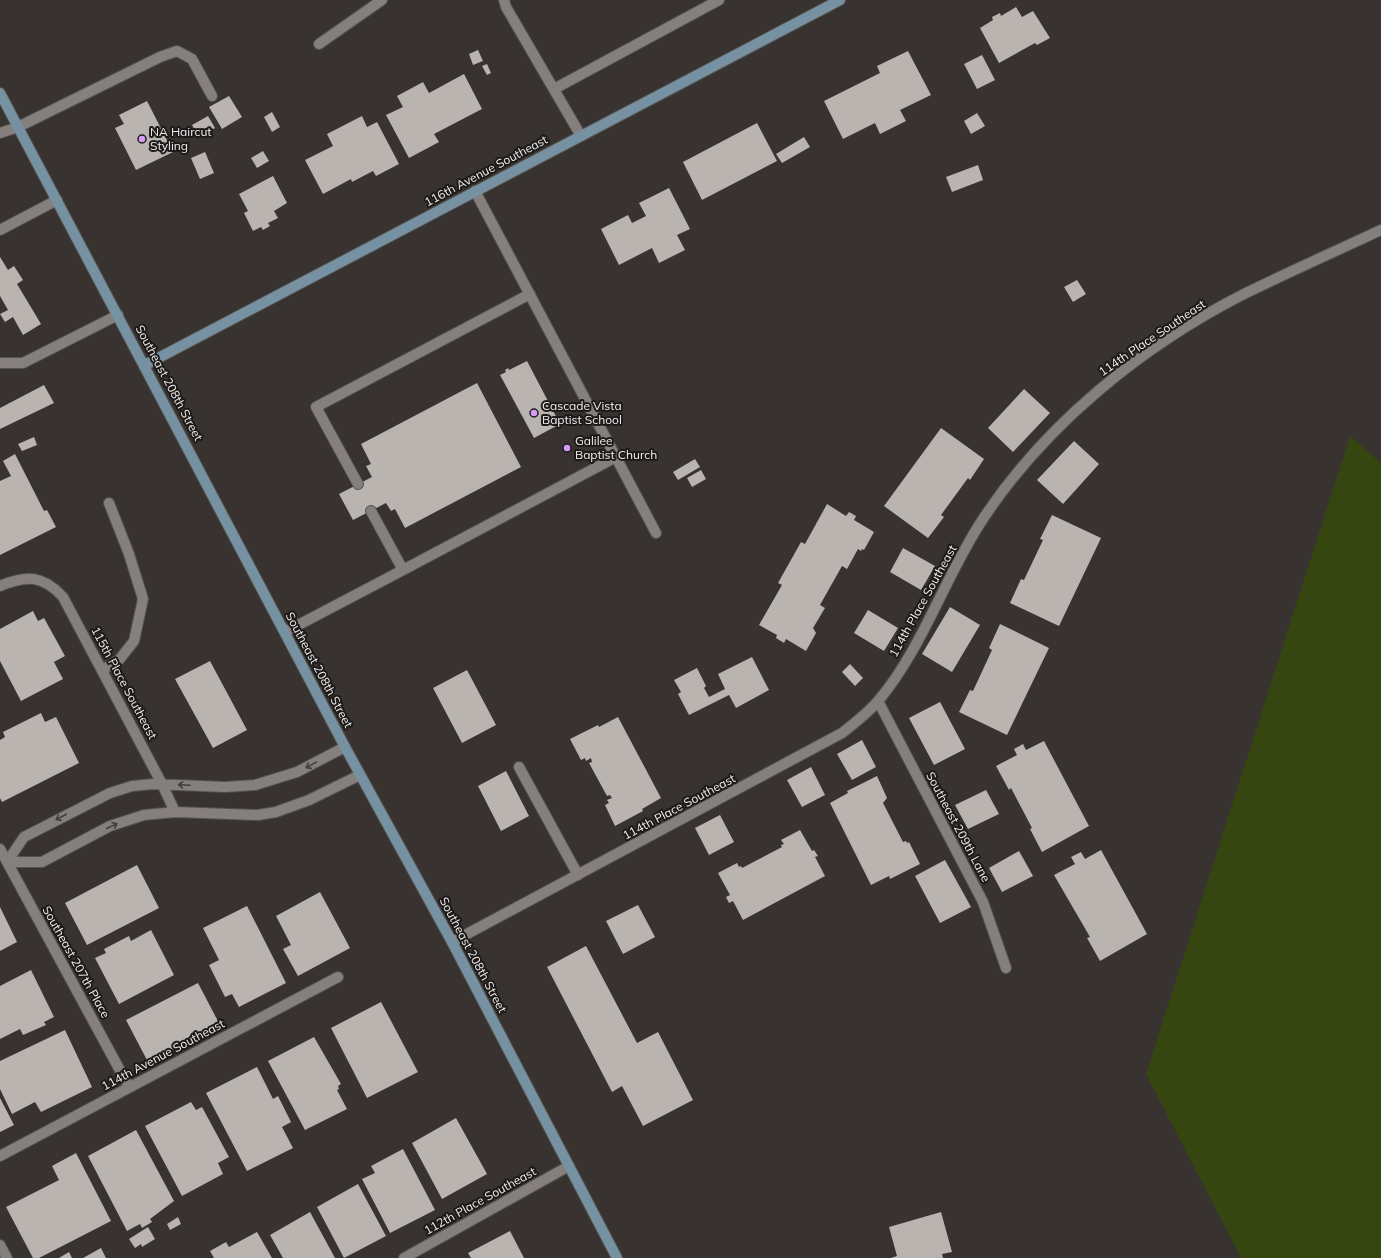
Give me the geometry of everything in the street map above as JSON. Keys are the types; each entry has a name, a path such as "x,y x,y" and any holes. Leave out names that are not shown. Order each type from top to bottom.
{"main road":[{"name":"116th Avenue Southeast","path":"145,365 840,0"},
{"name":"Southeast 208th Street","path":"0,93 145,365 345,747 452,942 617,1258"}],"street":[{"path":"319,44 382,0"},
{"path":"504,0 506,7 581,136"},
{"path":"554,89 719,0"},
{"path":"0,133 18,127 160,57 177,51 192,59 212,96"},
{"path":"475,191 656,533"},
{"path":"0,230 57,200"},
{"name":"114th Place Southeast","path":"452,942 829,742 856,723 878,701 896,677 980,523 1020,469 1062,422 1114,379 1192,324 1245,294 1381,230"},
{"path":"358,484 316,407 530,294"},
{"path":"0,363 23,363 118,315"},
{"path":"285,632 616,457"},
{"path":"102,670 119,660 134,641 143,599 129,554 108,503"},
{"path":"371,511 403,570"},
{"name":"115th Place Southeast","path":"0,586 18,580 36,579 48,583 63,597 162,784 175,812"},
{"name":"Southeast 209th Lane","path":"878,701 983,902 1006,968"},
{"path":"4,864 24,837 85,804 110,793 132,786 162,784 225,787 259,784 297,772 345,747"},
{"path":"519,767 578,875"},
{"path":"4,864 42,862 122,821 154,813 175,812 238,815 276,812 309,800 360,775"},
{"name":"Southeast 207th Place","path":"0,849 4,864 129,1087"},
{"name":"114th Avenue Southeast","path":"0,1156 338,977"},
{"name":"112th Place Southeast","path":"404,1258 569,1166"},
{"path":"0,1245 7,1258"}],"green space":[{"path":"1350,436 1381,463 1381,1258 1241,1258 1146,1074"}],"building":[{"path":"1016,7 1022,17 1033,11 1050,38 1037,45 1035,43 999,63 980,28 993,20 992,17 1000,13 1001,16"},
{"path":"478,50 483,61 473,65 469,54"},
{"path":"908,51 931,95 900,110 906,121 880,134 875,123 843,139 824,101 880,73 877,66"},
{"path":"982,55 995,80 977,89 964,64"},
{"path":"487,64 491,73 487,75 482,66"},
{"path":"464,74 482,109 434,134 439,142 409,158 386,115 403,107 397,96 423,82 429,93"},
{"path":"229,96 242,117 222,129 209,107"},
{"path":"147,101 173,152 136,170 115,128 124,124 119,115"},
{"path":"272,112 280,127 272,132 264,117"},
{"path":"977,113 985,126 971,134 964,121"},
{"path":"208,116 215,128 199,137 192,125"},
{"path":"362,116 367,127 377,122 399,164 376,176 373,171 352,182 351,179 323,194 305,160 333,146 327,134"},
{"path":"757,123 777,161 702,200 683,162"},
{"path":"804,137 810,147 782,163 776,154"},
{"path":"263,151 269,161 257,168 251,158"},
{"path":"205,152 214,173 200,179 191,158"},
{"path":"978,165 983,180 952,192 946,177"},
{"path":"273,176 287,203 274,211 278,218 268,223 270,226 263,230 261,227 253,231 244,213 248,211 239,194"},
{"path":"669,188 690,229 677,235 685,250 659,263 652,248 619,265 601,229 628,215 632,223 646,216 639,203"},
{"path":"0,257 8,270 14,266 23,280 17,284 41,324 23,335 13,317 5,322 0,314 8,310 0,296"},
{"path":"1077,280 1086,294 1073,302 1064,287"},
{"path":"527,361 560,424 534,438 500,375 506,372 505,370 508,368 509,370"},
{"path":"477,383 521,467 405,528 395,509 391,511 386,503 353,520 339,494 372,477 366,466 371,464 361,444"},
{"path":"44,385 54,403 0,429 0,408"},
{"path":"1024,389 1050,413 1013,452 988,428"},
{"path":"941,428 984,459 970,480 968,478 941,515 944,517 928,538 884,506"},
{"path":"34,437 37,445 22,451 18,444"},
{"path":"1074,441 1099,464 1063,504 1037,480"},
{"path":"15,454 44,511 47,510 56,527 0,555 0,481 11,476 3,461"},
{"path":"695,459 700,467 678,480 673,472"},
{"path":"701,470 706,479 692,487 687,478"},
{"path":"827,504 846,516 849,512 856,516 854,520 874,532 864,550 862,549 861,551 858,549 847,569 842,566 820,605 825,608 813,628 816,633 806,651 786,639 784,643 776,638 777,635 759,625 782,585 778,583 801,542 805,544"},
{"path":"1052,515 1101,538 1059,626 1010,603 1021,579 1024,580 1043,540 1040,539"},
{"path":"903,548 935,566 921,590 890,572"},
{"path":"950,607 980,625 952,672 922,654"},
{"path":"868,610 898,628 884,651 854,633"},
{"path":"33,611 38,621 44,618 65,656 54,662 63,679 21,701 0,661 0,629"},
{"path":"1000,624 1049,648 1007,735 959,712 970,690 973,691 992,650 989,648"},
{"path":"752,657 769,690 736,708 729,695 689,715 678,694 681,692 674,680 697,668 706,686 704,688 709,697 725,689 718,674"},
{"path":"210,661 247,730 213,748 175,679"},
{"path":"850,664 863,678 855,686 842,672"},
{"path":"467,670 496,725 462,743 433,688"},
{"path":"940,702 965,749 934,765 909,718"},
{"path":"41,713 45,722 56,717 79,763 2,802 0,798 0,740 5,737 3,732"},
{"path":"618,717 661,798 642,809 643,811 615,826 605,805 609,803 607,800 612,798 610,795 607,796 589,763 592,762 591,758 586,761 585,758 581,760 570,739"},
{"path":"862,740 876,767 852,780 837,754"},
{"path":"1044,741 1089,826 1042,852 1030,829 1032,828 1011,788 1009,790 996,766 1017,755 1014,749 1023,744 1026,750"},
{"path":"811,767 825,795 802,807 787,780"},
{"path":"506,771 529,816 501,831 478,786"},
{"path":"877,776 887,798 883,803 903,842 909,842 920,864 890,879 889,876 871,885 830,803 848,793 847,791"},
{"path":"986,790 999,814 968,829 955,805"},
{"path":"720,815 734,842 709,855 695,828"},
{"path":"800,830 812,851 814,850 818,856 815,857 825,876 743,920 733,901 729,903 726,897 730,895 718,873 737,863 739,867 741,866 742,868 782,847 781,845 784,844 781,840"},
{"path":"1101,850 1147,934 1100,961 1087,938 1090,937 1054,875 1075,864 1071,857 1081,852 1085,859"},
{"path":"1019,851 1033,876 1002,892 989,868"},
{"path":"945,860 971,907 940,923 915,876"},
{"path":"137,865 159,908 87,945 65,903"},
{"path":"320,892 350,948 298,976 283,949 291,945 276,916"},
{"path":"638,905 655,937 623,954 606,921"},
{"path":"247,906 286,983 239,1007 232,994 225,997 209,965 219,960 203,928"},
{"path":"0,907 17,942 0,951"},
{"path":"151,930 174,975 119,1004 95,958 106,953 104,949 129,936 131,941"},
{"path":"586,946 637,1043 658,1032 693,1100 643,1126 622,1086 612,1092 547,967"},
{"path":"31,970 54,1017 44,1022 46,1025 23,1035 20,1029 0,1039 0,986"},
{"path":"198,983 220,1025 148,1062 126,1020"},
{"path":"381,1002 418,1072 367,1098 331,1028"},
{"path":"65,1030 92,1087 41,1112 35,1102 12,1114 0,1089 0,1061"},
{"path":"314,1037 341,1084 338,1086 339,1089 337,1090 347,1109 305,1130 268,1061"},
{"path":"257,1067 273,1099 278,1096 291,1122 282,1127 293,1148 247,1171 206,1093"},
{"path":"0,1098 14,1125 0,1132"},
{"path":"191,1102 196,1110 202,1107 229,1157 218,1163 223,1174 182,1196 145,1126"},
{"path":"456,1118 487,1174 442,1199 412,1143"},
{"path":"136,1130 174,1201 150,1219 152,1222 142,1228 140,1224 127,1231 88,1156"},
{"path":"403,1149 435,1210 390,1233 362,1179 375,1173 371,1166"},
{"path":"76,1153 111,1221 39,1258 33,1258 6,1207 59,1180 52,1166"},
{"path":"358,1184 386,1236 344,1258 317,1207"},
{"path":"310,1212 335,1258 283,1258 270,1235"},
{"path":"941,1212 952,1252 942,1254 943,1258 891,1258 897,1256 889,1227"},
{"path":"178,1217 181,1224 170,1230 167,1224"},
{"path":"148,1227 155,1239 142,1247 141,1244 135,1248 129,1239"},
{"path":"510,1231 524,1258 471,1258 468,1253"},
{"path":"257,1232 272,1258 214,1258 210,1251 226,1242 229,1247"},
{"path":"101,1248 106,1258 83,1258"},
{"path":"69,1252 72,1258 59,1258"}],"place":[{"name":"NA Haircut Styling","path":"142,139"},
{"name":"Cascade Vista Baptist School","path":"534,413"},
{"name":"Galilee Baptist Church","path":"567,448"}]}
